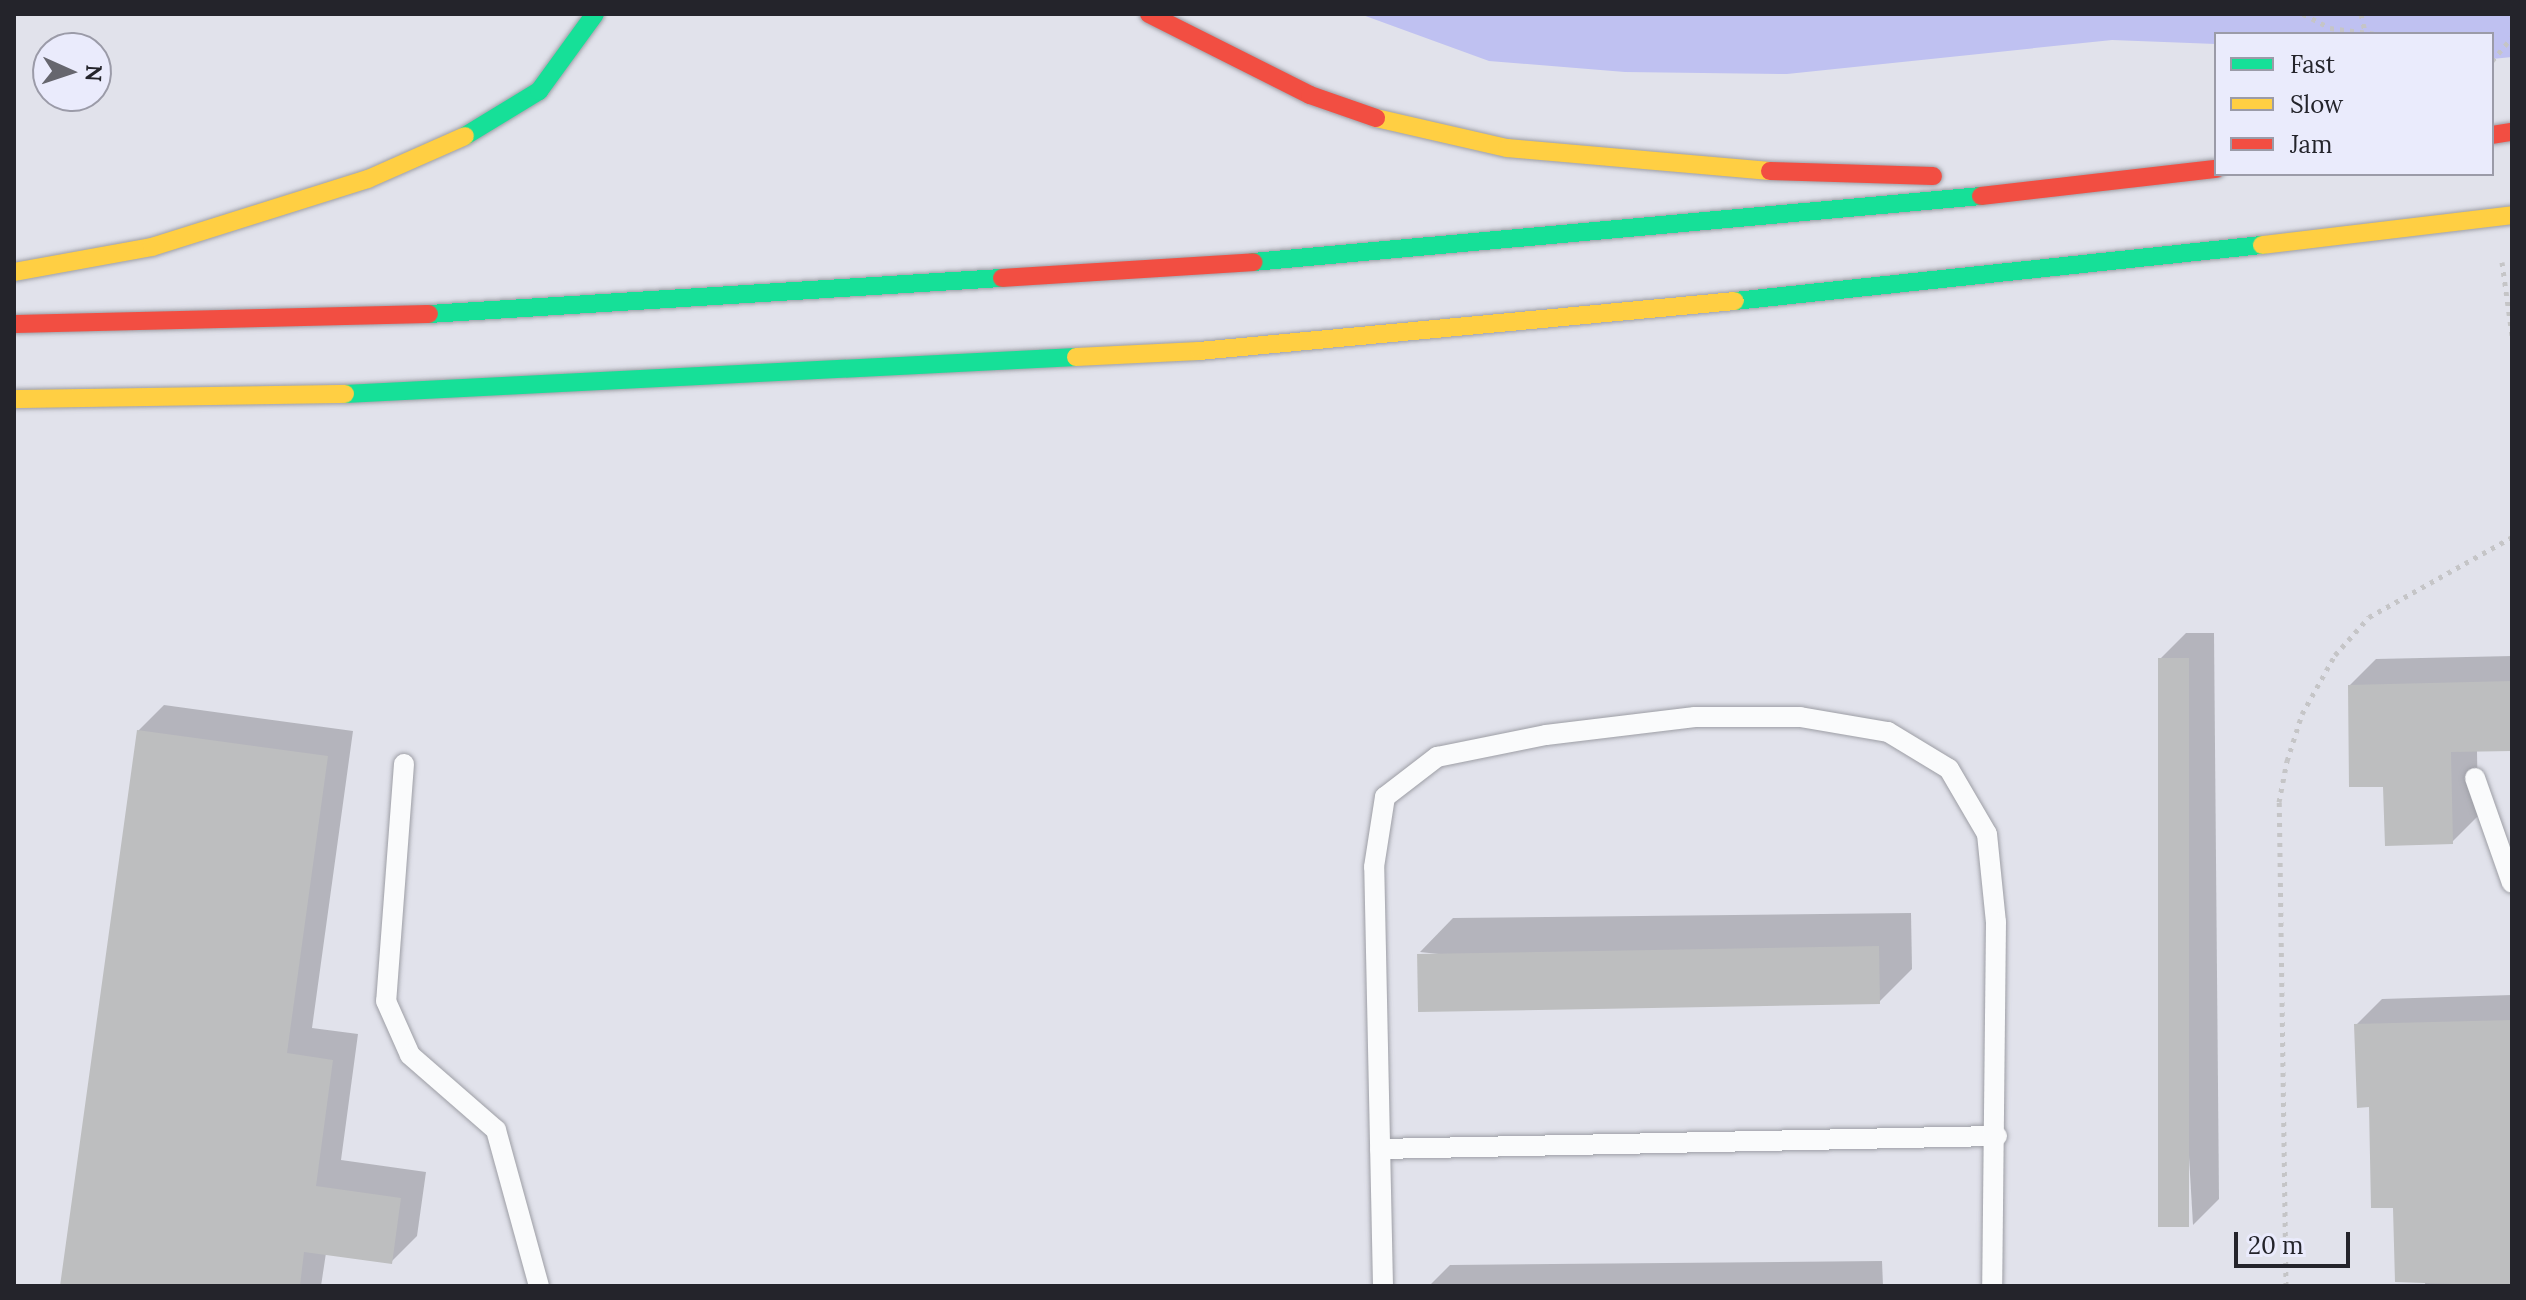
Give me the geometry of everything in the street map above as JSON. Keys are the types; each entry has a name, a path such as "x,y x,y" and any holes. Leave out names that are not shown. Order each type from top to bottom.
{"highway":[{"path":"14,272 152,247 368,179 471,134 539,91 595,14"},
{"path":"1155,16 1310,95 1374,117 1507,148 1802,174 2131,179"},
{"path":"14,324 347,319 1203,266 2214,169"},
{"path":"14,399 355,394 1199,351 1989,278 2512,215"},
{"path":"123,418 355,394"}],"lane":[{"path":"1383,1286 1374,867 1385,797 1437,757 1546,735 1695,717 1800,717 1888,732 1949,769 1987,834 1996,922 1997,1136 1992,1286"},
{"path":"404,764 386,1001 410,1055 496,1130 539,1286"},
{"path":"2475,778 2512,883"},
{"path":"1380,1149 1997,1136"}],"path":[{"path":"2303,14 2330,28 2365,32 2361,14"},
{"path":"2494,58 2512,37"},
{"path":"2502,262 2512,335"},
{"path":"2286,1286 2279,802 2287,761 2308,702 2335,655 2369,617 2512,537"}],"shaded area":[{"path":"1360,14 2512,14 2512,57 2494,59 2494,32 2214,32 2214,44 2112,40 1787,74 1625,72 1489,61"}],"building":[{"path":"2158,658 2189,658 2189,1227 2158,1227"},
{"path":"2512,681 2512,751 2451,752 2453,844 2385,846 2383,787 2349,787 2348,685"},
{"path":"137,730 328,756 287,1053 333,1060 316,1186 401,1198 392,1264 304,1252 300,1286 60,1286"},
{"path":"1879,946 1880,1004 1418,1012 1417,954"},
{"path":"2512,1020 2512,1286 2395,1282 2393,1208 2371,1208 2369,1107 2357,1108 2354,1024"}],"traffic: fast":[{"path":"465,136 539,91 595,14"},
{"path":"1253,262 1981,196"},
{"path":"1735,301 2262,245"},
{"path":"429,314 1002,278"},
{"path":"345,394 1076,357"}],"traffic: slow":[{"path":"1376,118 1507,148 1770,171"},
{"path":"14,272 152,247 368,179 465,136"},
{"path":"2262,245 2512,215"},
{"path":"1076,357 1199,351 1735,301"},
{"path":"14,399 345,394"}],"traffic: jam":[{"path":"1149,14 1310,95 1376,118"},
{"path":"2494,135 2512,132"},
{"path":"1981,196 2214,169"},
{"path":"1770,171 1933,176"},
{"path":"1002,278 1253,262"},
{"path":"14,324 429,314"}]}
